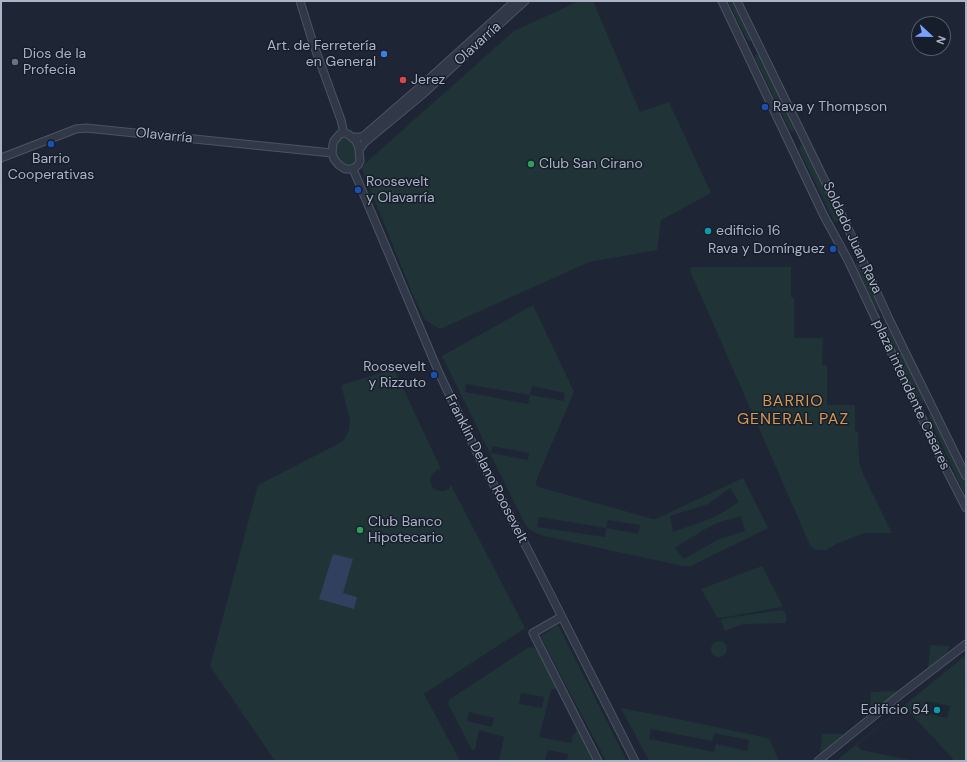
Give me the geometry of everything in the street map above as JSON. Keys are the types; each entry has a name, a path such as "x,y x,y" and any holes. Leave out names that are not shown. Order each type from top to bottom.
{"street":[{"path":"300,1 312,40 341,120 344,133"},
{"name":"Olavarría","path":"352,137 361,137 366,134 420,88 515,1"},
{"name":"Olavarría","path":"359,150 365,142 424,93 525,1"},
{"name":"Soldado Juan Rava","path":"722,1 824,216 848,260"},
{"name":"Soldado Juan Rava","path":"737,1 847,226 892,324 966,476"},
{"name":"Olavarría","path":"1,158 76,130 86,128 332,153"},
{"path":"340,134 348,134 352,137 358,145 360,161 353,169 346,169 334,159 332,153 333,144 340,134"},
{"name":"Franklin Delano Roosevelt","path":"353,169 439,374 481,461 635,761"},
{"name":"plaza intendente Casares","path":"848,260 945,467 966,508"},
{"path":"561,617 533,633 598,761"},
{"path":"818,761 966,644"}],"green space":[{"name":"Club San Cirano","path":"579,1 593,1 640,112 669,102 711,193 661,220 657,250 589,262 440,329 425,320 413,295 361,167 514,31"},
{"path":"728,1 734,1 751,37 751,41 747,40"},
{"path":"756,54 760,55 795,129 794,132 790,131 755,58"},
{"path":"340,134 355,140 358,165 343,168 332,148"},
{"path":"800,146 805,146 839,219 837,222 834,221 799,150"},
{"path":"856,263 861,264 881,310 880,311 877,310 856,267"},
{"path":"791,267 791,297 794,298 794,338 823,338 822,365 827,365 827,405 855,405 855,432 858,432 859,461 863,474 892,533 864,533 836,544 826,550 814,549 810,545 691,273 690,268"},
{"path":"533,305 574,392 538,476 536,483 537,486 653,519 743,478 768,528 691,566 683,566 544,536 530,530 525,524 442,356","holes":["466,384 530,395 528,404 465,392","532,386 565,393 564,401 530,395","492,446 529,453 528,460 491,453","730,488 739,502 715,517 673,532 670,516 708,504","741,516 745,531 719,539 684,559 675,548 717,523","539,517 606,528 605,537 537,527","608,520 640,525 638,534 606,528"]},
{"path":"885,322 925,400 924,403 921,402 883,326"},
{"name":"Club Banco Hipotecario","path":"394,369 441,469 432,474 430,480 432,487 438,491 444,491 449,489 451,485 525,628 424,694 460,761 275,761 210,666 258,485 343,441 349,430 350,420 341,385"},
{"path":"930,413 933,414 966,484 966,492 963,491 929,417"},
{"path":"762,566 782,605 781,607 721,618 717,617 701,589"},
{"path":"780,610 786,614 786,623 743,624 725,631 721,621 721,619"},
{"path":"558,625 627,761 606,761 540,636"},
{"path":"719,641 725,643 727,649 725,655 719,657 713,655 711,649 713,643"},
{"path":"930,645 949,646 949,649 945,655 928,668"},
{"path":"529,647 537,648 595,761 567,761 568,754 548,750 545,761 499,761 504,737 479,730 475,749 472,750 449,706 448,703 450,699","holes":["557,688 579,730 573,734 571,743 539,737 551,690","521,693 544,697 542,708 519,704","469,712 494,718 492,727 467,721"]},
{"path":"966,655 966,674 964,681 966,682 966,761 952,761 953,759 904,706 857,745 861,750 914,761 836,761","holes":["927,701 950,706 947,718 924,713"]},
{"path":"899,691 870,715 871,692"},
{"path":"621,708 767,738 769,739 779,761 649,761","holes":["651,729 712,741 714,733 749,740 747,751 716,744 714,752 649,739"]},
{"path":"822,734 842,734 843,736 820,756"}],"water":[{"path":"333,554 353,559 343,593 357,597 354,609 319,599"}],"place":[{"name":"Art. de Ferretería en General","path":"384,54"},
{"name":"Dios de la Profecia","path":"15,62"},
{"name":"Jerez","path":"403,80"},
{"name":"Rava y Thompson","path":"765,107"},
{"name":"Barrio Cooperativas","path":"51,144"},
{"name":"Club San Cirano","path":"531,164"},
{"name":"Roosevelt y Olavarría","path":"358,190"},
{"name":"edificio 16","path":"708,231"},
{"name":"Rava y Domínguez","path":"833,249"},
{"name":"Roosevelt y Rizzuto","path":"434,375"},
{"name":"Club Banco Hipotecario","path":"360,530"},
{"name":"Edificio 54","path":"937,710"}],"district":[{"name":"BARRIO GENERAL PAZ","path":"793,411"}]}
